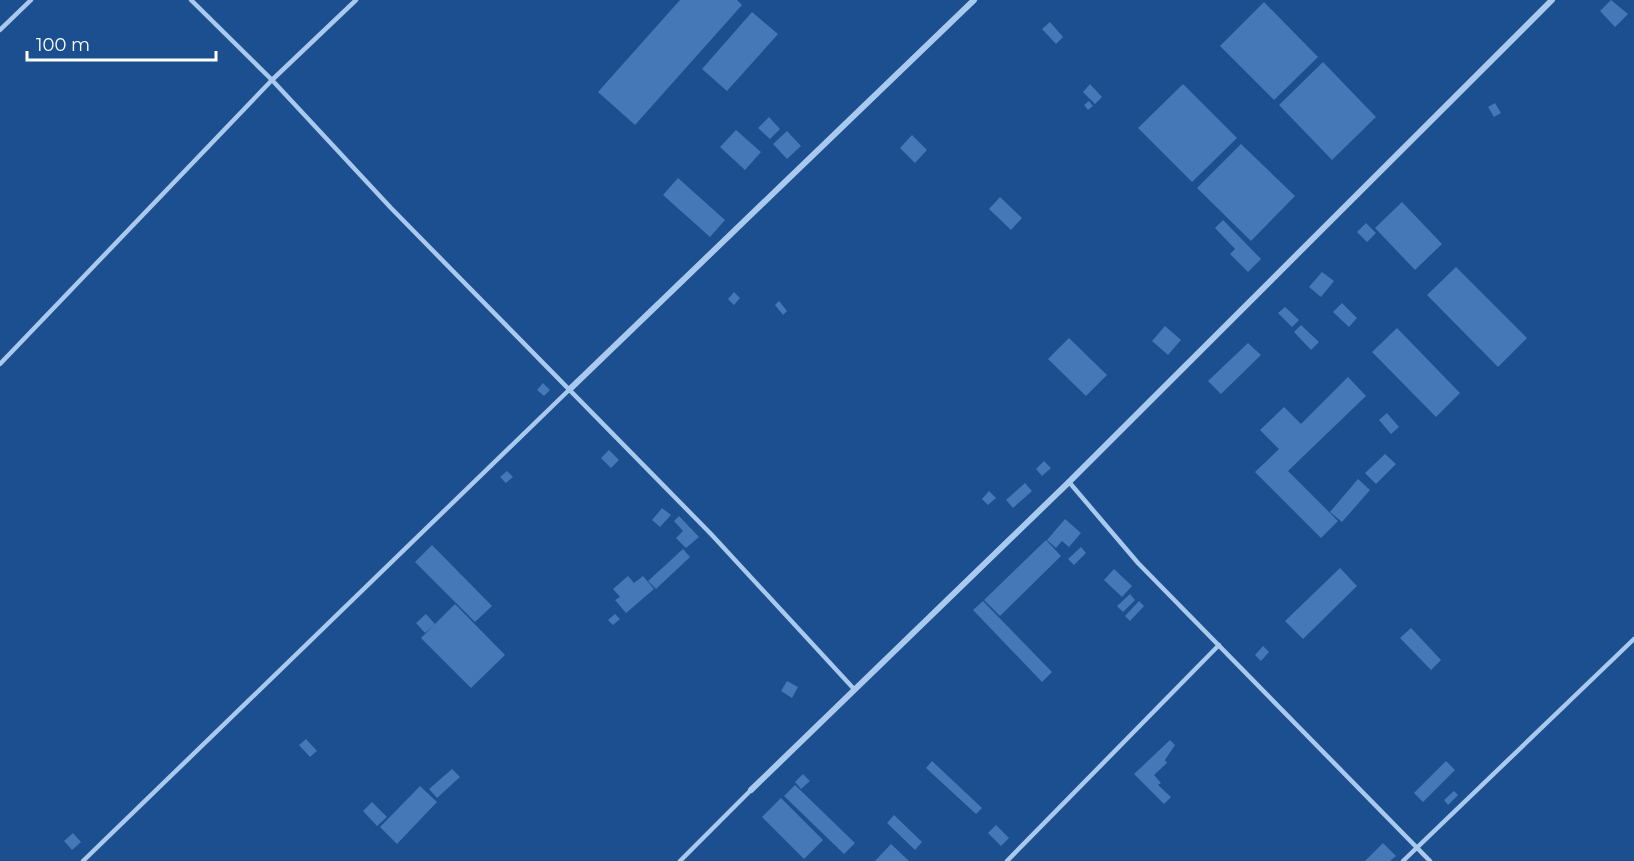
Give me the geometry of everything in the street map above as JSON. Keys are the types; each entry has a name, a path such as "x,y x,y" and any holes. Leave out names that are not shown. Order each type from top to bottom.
{"street":[{"path":"570,389 974,0"},
{"path":"751,790 1069,482 1552,0"}],"lane":[{"path":"0,30 31,0"},
{"path":"191,0 272,80 391,208 711,534 854,689"},
{"path":"0,364 272,80 356,0"},
{"path":"83,861 570,389"},
{"path":"1069,482 1138,563 1430,861"},
{"path":"1403,861 1634,639"},
{"path":"1007,861 1219,645"},
{"path":"680,861 751,790"}],"building":[{"path":"680,0 737,0 742,5 635,125 598,92"},
{"path":"1611,0 1628,14 1615,27 1600,11"},
{"path":"1264,2 1318,57 1274,100 1220,46"},
{"path":"752,12 778,34 727,91 702,69"},
{"path":"1050,22 1063,37 1056,44 1042,29"},
{"path":"1323,62 1376,117 1332,160 1279,105"},
{"path":"1090,84 1102,97 1095,104 1083,92"},
{"path":"1183,84 1237,138 1192,182 1138,128"},
{"path":"1089,101 1093,106 1088,110 1084,105"},
{"path":"1495,103 1501,113 1494,117 1488,107"},
{"path":"769,117 780,129 770,139 758,128"},
{"path":"736,130 761,152 745,170 720,147"},
{"path":"787,131 801,146 787,159 773,144"},
{"path":"912,135 927,150 915,163 900,148"},
{"path":"1241,144 1295,196 1251,241 1197,188"},
{"path":"678,178 725,220 710,237 663,195"},
{"path":"1000,197 1022,218 1011,230 989,209"},
{"path":"1402,202 1442,244 1415,270 1375,228"},
{"path":"1223,220 1261,259 1248,272 1230,254 1235,249 1215,228"},
{"path":"1366,223 1376,233 1367,242 1357,232"},
{"path":"1456,267 1527,338 1498,367 1427,295"},
{"path":"1322,272 1334,281 1321,297 1309,287"},
{"path":"734,292 740,298 734,305 728,299"},
{"path":"779,301 787,311 783,315 775,305"},
{"path":"1342,303 1357,318 1349,327 1333,312"},
{"path":"1285,307 1299,320 1292,327 1278,313"},
{"path":"1301,325 1319,342 1311,350 1294,332"},
{"path":"1165,326 1181,340 1168,355 1152,341"},
{"path":"1397,328 1460,393 1436,417 1372,352"},
{"path":"1069,338 1107,375 1086,396 1048,359"},
{"path":"1248,343 1261,355 1221,394 1208,381"},
{"path":"1348,377 1366,396 1288,471 1338,521 1321,538 1255,472 1279,449 1260,430 1284,407 1301,424"},
{"path":"543,383 550,390 544,396 537,390"},
{"path":"1387,413 1399,427 1391,434 1379,420"},
{"path":"609,450 619,460 611,468 601,458"},
{"path":"1385,454 1396,464 1376,484 1365,473"},
{"path":"1044,461 1051,468 1042,476 1036,469"},
{"path":"507,471 513,477 506,483 500,477"},
{"path":"1358,479 1370,490 1342,522 1330,512"},
{"path":"1025,483 1032,491 1013,508 1006,500"},
{"path":"989,491 996,498 988,505 982,499"},
{"path":"662,508 671,515 660,527 652,520"},
{"path":"679,516 699,537 686,548 676,538 683,531 674,521"},
{"path":"1065,519 1081,533 1069,547 1062,541 1056,548 1047,540"},
{"path":"1046,540 1061,556 1000,616 984,600"},
{"path":"432,545 492,606 475,622 415,562"},
{"path":"1081,547 1086,553 1074,565 1068,559"},
{"path":"683,549 690,557 656,589 648,581"},
{"path":"1340,568 1357,586 1303,639 1285,621"},
{"path":"1114,569 1132,586 1122,597 1104,580"},
{"path":"628,576 634,583 643,576 654,589 626,613 615,600 620,597 613,589"},
{"path":"1130,594 1135,600 1123,612 1117,606"},
{"path":"983,601 1052,672 1042,682 973,610"},
{"path":"1139,601 1144,606 1130,621 1125,616"},
{"path":"455,604 505,655 471,688 421,638"},
{"path":"426,614 435,624 425,633 416,623"},
{"path":"615,614 620,619 613,625 608,620"},
{"path":"1411,628 1441,660 1431,670 1400,638"},
{"path":"1263,646 1269,652 1261,661 1255,655"},
{"path":"787,681 798,687 792,698 781,691"},
{"path":"306,739 317,751 310,757 299,745"},
{"path":"1170,740 1175,745 1165,760 1167,763 1154,775 1161,783 1158,785 1171,797 1164,804 1134,774"},
{"path":"932,761 982,808 976,814 926,768"},
{"path":"1446,761 1455,770 1423,802 1414,793"},
{"path":"452,769 460,777 437,798 429,789"},
{"path":"803,774 810,781 801,789 795,782"},
{"path":"795,785 855,843 844,854 784,796"},
{"path":"420,786 437,802 397,844 380,827"},
{"path":"1454,791 1458,795 1448,805 1444,800"},
{"path":"781,798 823,840 804,859 762,817"},
{"path":"372,802 387,817 377,826 363,811"},
{"path":"894,815 922,842 915,850 887,823"},
{"path":"996,825 1009,838 1001,846 988,833"},
{"path":"73,833 81,842 72,850 64,841"},
{"path":"1383,843 1396,856 1390,861 1365,861"},
{"path":"891,844 909,861 875,861"}]}
